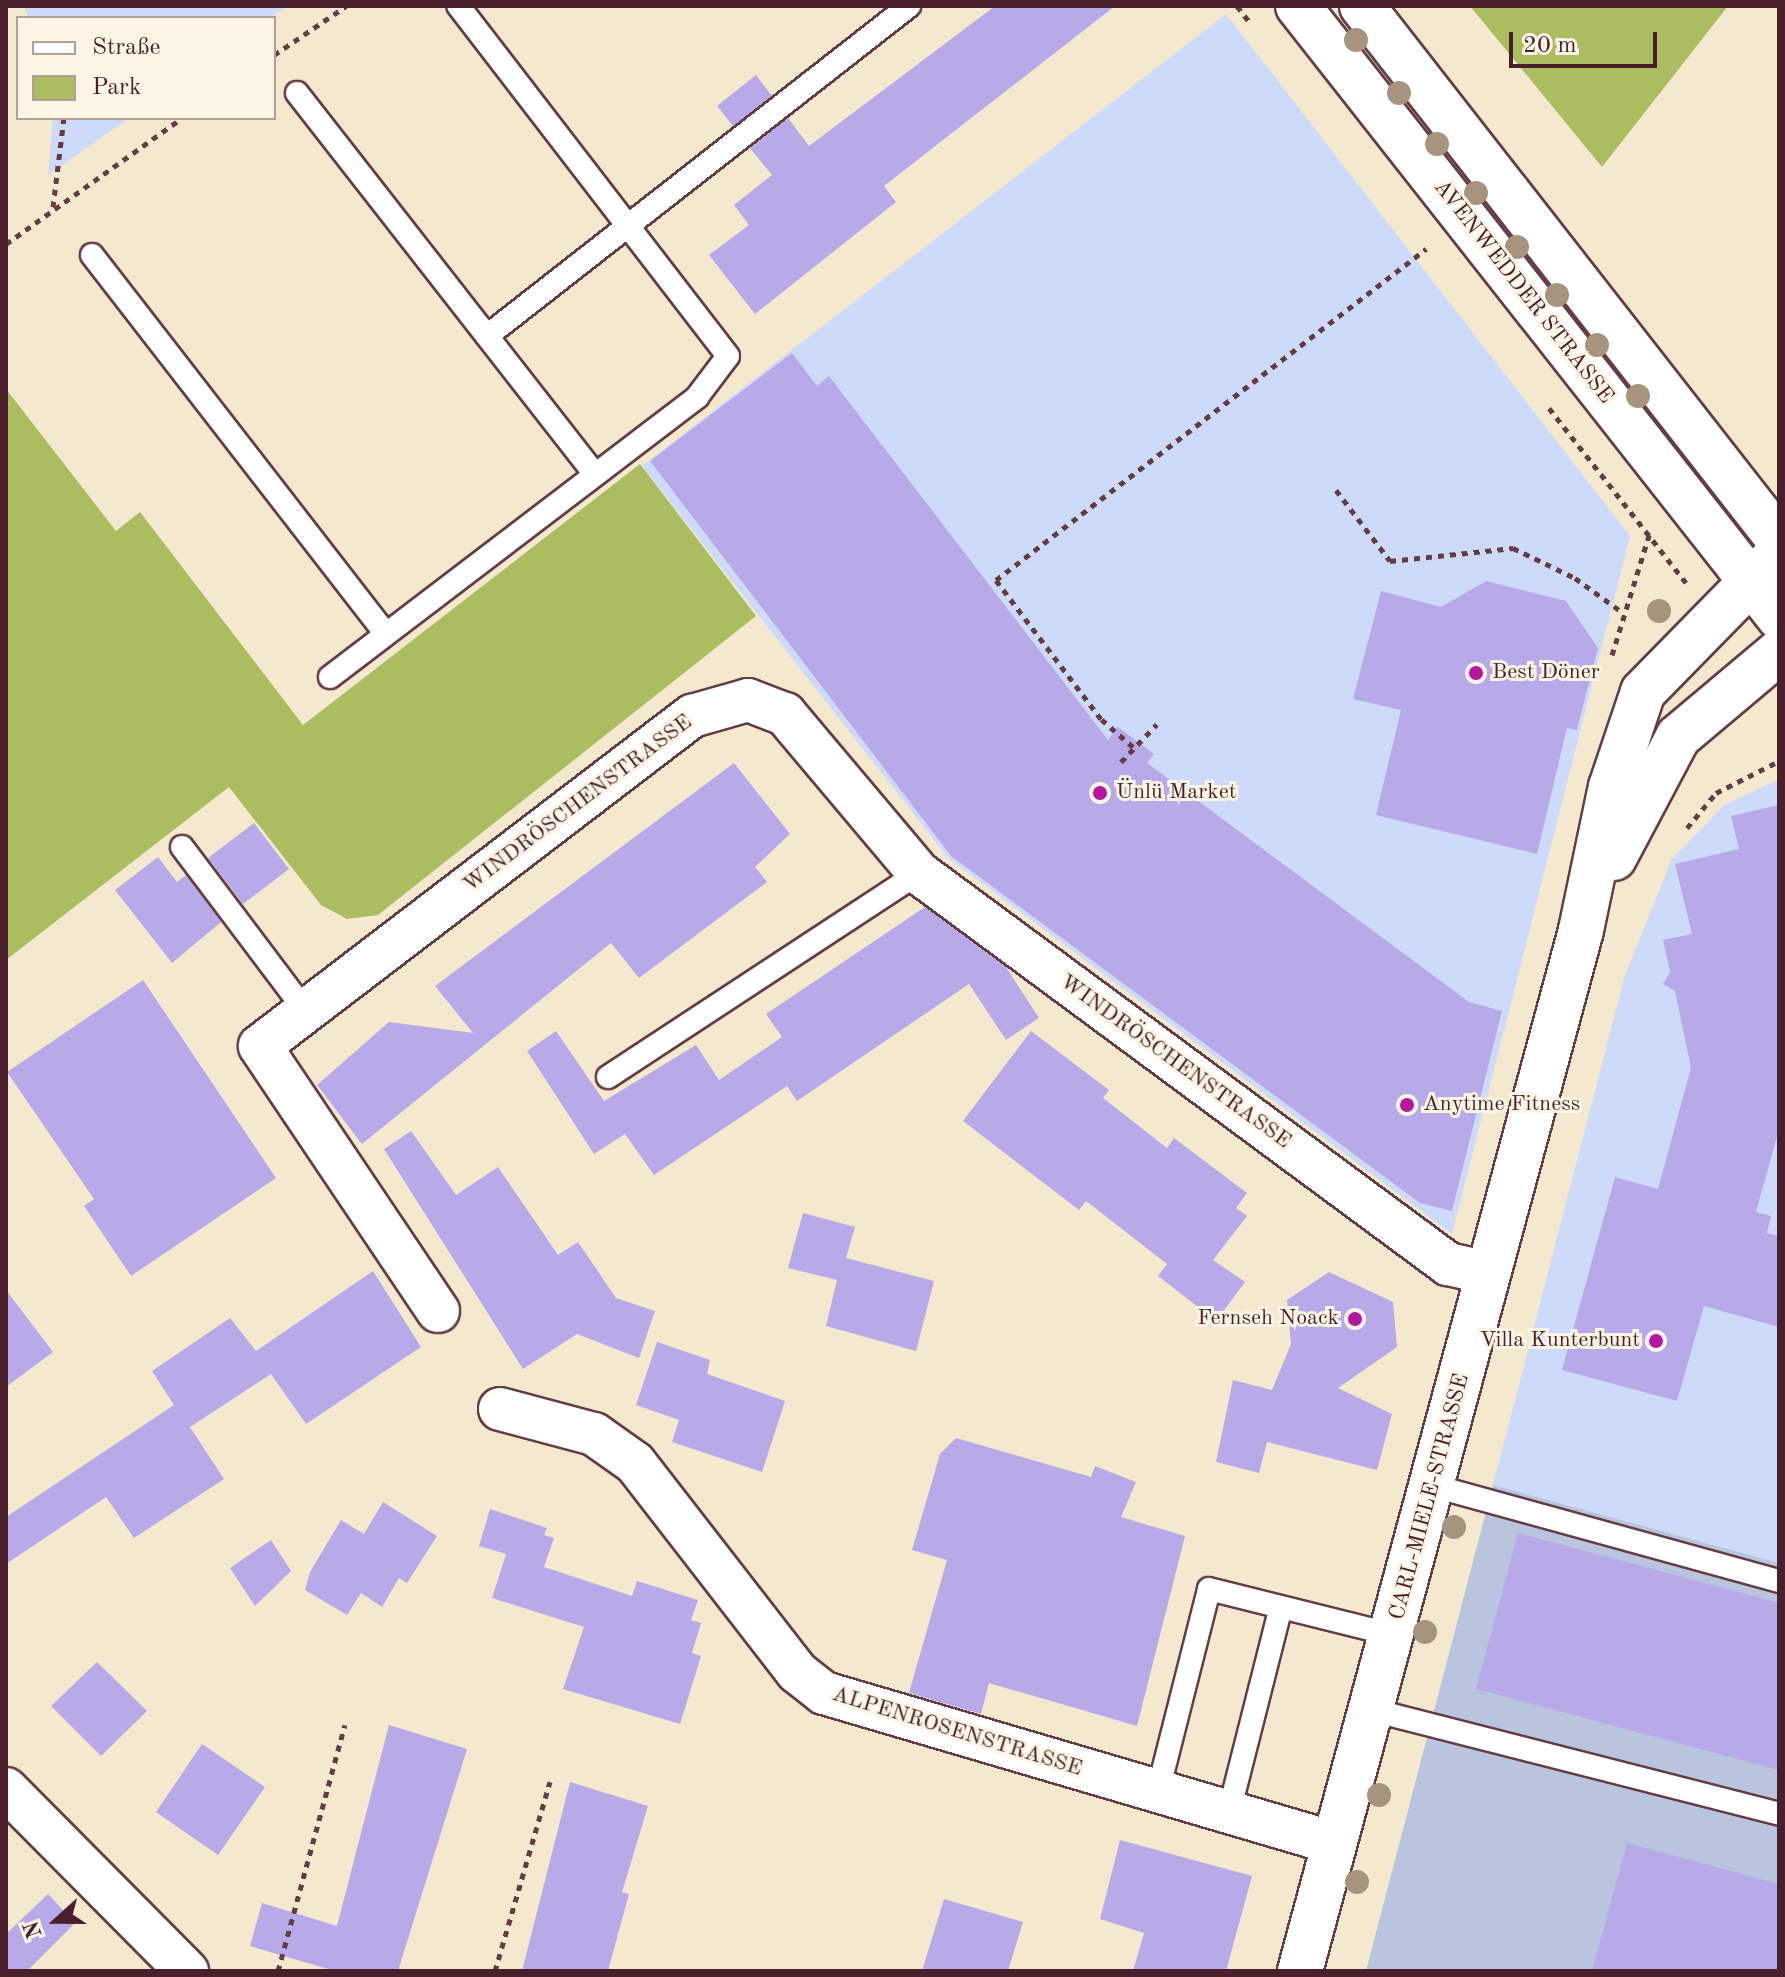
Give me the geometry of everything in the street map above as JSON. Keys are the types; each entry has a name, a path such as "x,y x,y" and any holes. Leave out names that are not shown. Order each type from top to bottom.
{"street":[{"name":"AVENWEDDER STRASSE","path":"1298,6 1764,566 1779,617"},
{"path":"1362,6 1779,540"},
{"name":"CARL-MIELE-STRASSE","path":"1300,1971 1434,1486 1581,930 1611,787 1643,692 1764,566"},
{"name":"CARL-MIELE-STRASSE","path":"1581,930 1678,737 1779,652"},
{"name":"WINDRÖSCHENSTRASSE","path":"438,1311 260,1046 692,716 718,705 748,700 785,714 919,873 1448,1264 1489,1273"},
{"name":"ALPENROSENSTRASSE","path":"500,1409 594,1434 635,1463 797,1672 824,1693 1334,1843"},
{"path":"6,1789 187,1971"}],"lane":[{"path":"330,677 697,397 728,356 458,6"},
{"path":"487,336 909,6"},
{"path":"297,93 595,475"},
{"path":"92,255 385,633"},
{"path":"182,847 307,1013"},
{"path":"608,1077 919,873"},
{"path":"1434,1486 1779,1581"},
{"path":"1158,1791 1209,1589 1393,1635"},
{"path":"1229,1812 1281,1607"},
{"path":"1372,1710 1779,1814"}],"path":[{"path":"276,54 346,6"},
{"path":"53,208 64,120"},
{"path":"6,244 179,120"},
{"path":"1133,747 1101,719 996,580 1426,249"},
{"path":"1336,490 1390,561 1513,548 1575,578 1622,612"},
{"path":"1121,762 1157,724"},
{"path":"1675,841 1716,793 1779,761"},
{"path":"278,1971 345,1725"},
{"path":"495,1971 550,1782"}],"shaded area":[{"path":"24,6 287,6 273,16 27,16"},
{"path":"1226,14 1630,536 1452,1234 948,858 642,466"},
{"path":"53,120 126,120 48,175"},
{"name":"Villa Kunterbunt","path":"1779,779 1779,1563 1493,1485 1625,975 1672,859 1724,805"},
{"path":"1493,1485 1779,1563 1779,1971 1366,1971"}],"green space":[{"path":"1470,6 1728,6 1602,167"},
{"path":"6,389 116,531 140,512 303,725 640,464 756,616 378,915 347,919 321,905 229,787 6,960"}],"building":[{"path":"995,6 1115,6 884,186 896,202 755,314 709,255 749,225 734,205 772,175 750,148 788,118 809,146"},
{"path":"756,75 772,96 733,126 717,106"},
{"path":"792,353 817,386 829,376 1108,740 1118,727 1154,754 1147,763 1469,1002 1502,1011 1452,1211 1420,1203 951,856 650,461"},
{"path":"1486,581 1566,601 1598,648 1577,730 1567,728 1537,854 1376,815 1401,710 1353,699 1381,591 1441,607"},
{"path":"734,763 790,834 755,867 767,882 639,978 611,943 362,1144 317,1085 389,1022 473,1033 435,986"},
{"path":"1779,805 1779,1129 1756,1212 1771,1216 1767,1233 1779,1236 1779,1327 1704,1306 1677,1401 1562,1370 1615,1177 1658,1189 1691,1068 1675,991 1663,984 1670,972 1663,940 1692,934 1675,864 1739,849 1731,816"},
{"path":"254,823 289,869 243,904 208,858"},
{"path":"158,857 177,882 186,875 221,922 172,963 115,890"},
{"path":"925,907 1006,967 1039,1018 1006,1040 969,984 797,1101 787,1086 654,1175 625,1134 594,1154 527,1051 556,1031 604,1101 696,1045 719,1080 782,1037 766,1014"},
{"path":"143,980 276,1178 131,1276 84,1206 94,1199 7,1072"},
{"path":"1031,1031 1109,1090 1103,1098 1167,1148 1174,1138 1247,1193 1236,1208 1247,1216 1213,1260 1245,1282 1216,1321 1158,1276 1167,1264 1086,1201 1079,1210 963,1121"},
{"path":"411,1131 456,1195 498,1167 558,1255 578,1242 616,1298 655,1311 639,1358 577,1334 523,1369 384,1149"},
{"path":"803,1213 855,1227 846,1258 934,1281 916,1351 826,1326 837,1280 788,1268"},
{"path":"373,1271 421,1347 306,1424 271,1374 190,1427 224,1479 134,1538 106,1497 6,1564 6,1517 174,1405 152,1371 230,1318 256,1351"},
{"path":"1329,1272 1393,1302 1397,1347 1338,1388 1392,1414 1377,1470 1267,1442 1259,1473 1216,1462 1233,1380 1272,1390 1291,1344 1287,1300"},
{"path":"6,1290 53,1352 6,1387"},
{"path":"657,1342 710,1360 707,1374 785,1401 762,1472 672,1442 679,1420 636,1405"},
{"path":"956,1438 1091,1477 1095,1466 1136,1482 1121,1517 1185,1536 1137,1726 989,1683 981,1714 909,1693 947,1560 912,1550 940,1454"},
{"path":"383,1502 437,1536 407,1583 399,1578 382,1607 361,1593 347,1615 305,1590 310,1572 341,1520 364,1534"},
{"path":"490,1509 547,1528 544,1535 554,1538 544,1567 632,1596 637,1581 698,1600 691,1620 701,1623 692,1653 701,1656 680,1724 563,1689 584,1627 492,1598 506,1554 479,1546"},
{"path":"1518,1533 1779,1603 1779,1770 1476,1689"},
{"path":"271,1540 291,1571 255,1606 230,1568"},
{"path":"97,1662 147,1711 101,1756 51,1706"},
{"path":"389,1725 467,1749 398,1971 335,1971 250,1946 262,1903 337,1926"},
{"path":"202,1744 265,1787 218,1855 156,1812"},
{"path":"570,1782 648,1806 622,1892 629,1894 608,1971 522,1971"},
{"path":"1120,1840 1252,1876 1226,1971 1133,1971 1144,1933 1100,1919"},
{"path":"1627,1843 1779,1884 1779,1971 1592,1971"},
{"path":"48,1894 75,1923 27,1971 6,1971 6,1934"},
{"path":"944,1899 1023,1922 1008,1971 922,1971"}],"place":[{"name":"Best Döner","path":"1476,673"},
{"name":"Ünlü Market","path":"1100,793"},
{"name":"Anytime Fitness","path":"1407,1105"},
{"name":"Fernseh Noack","path":"1355,1319"},
{"name":"Villa Kunterbunt","path":"1656,1341"}]}
